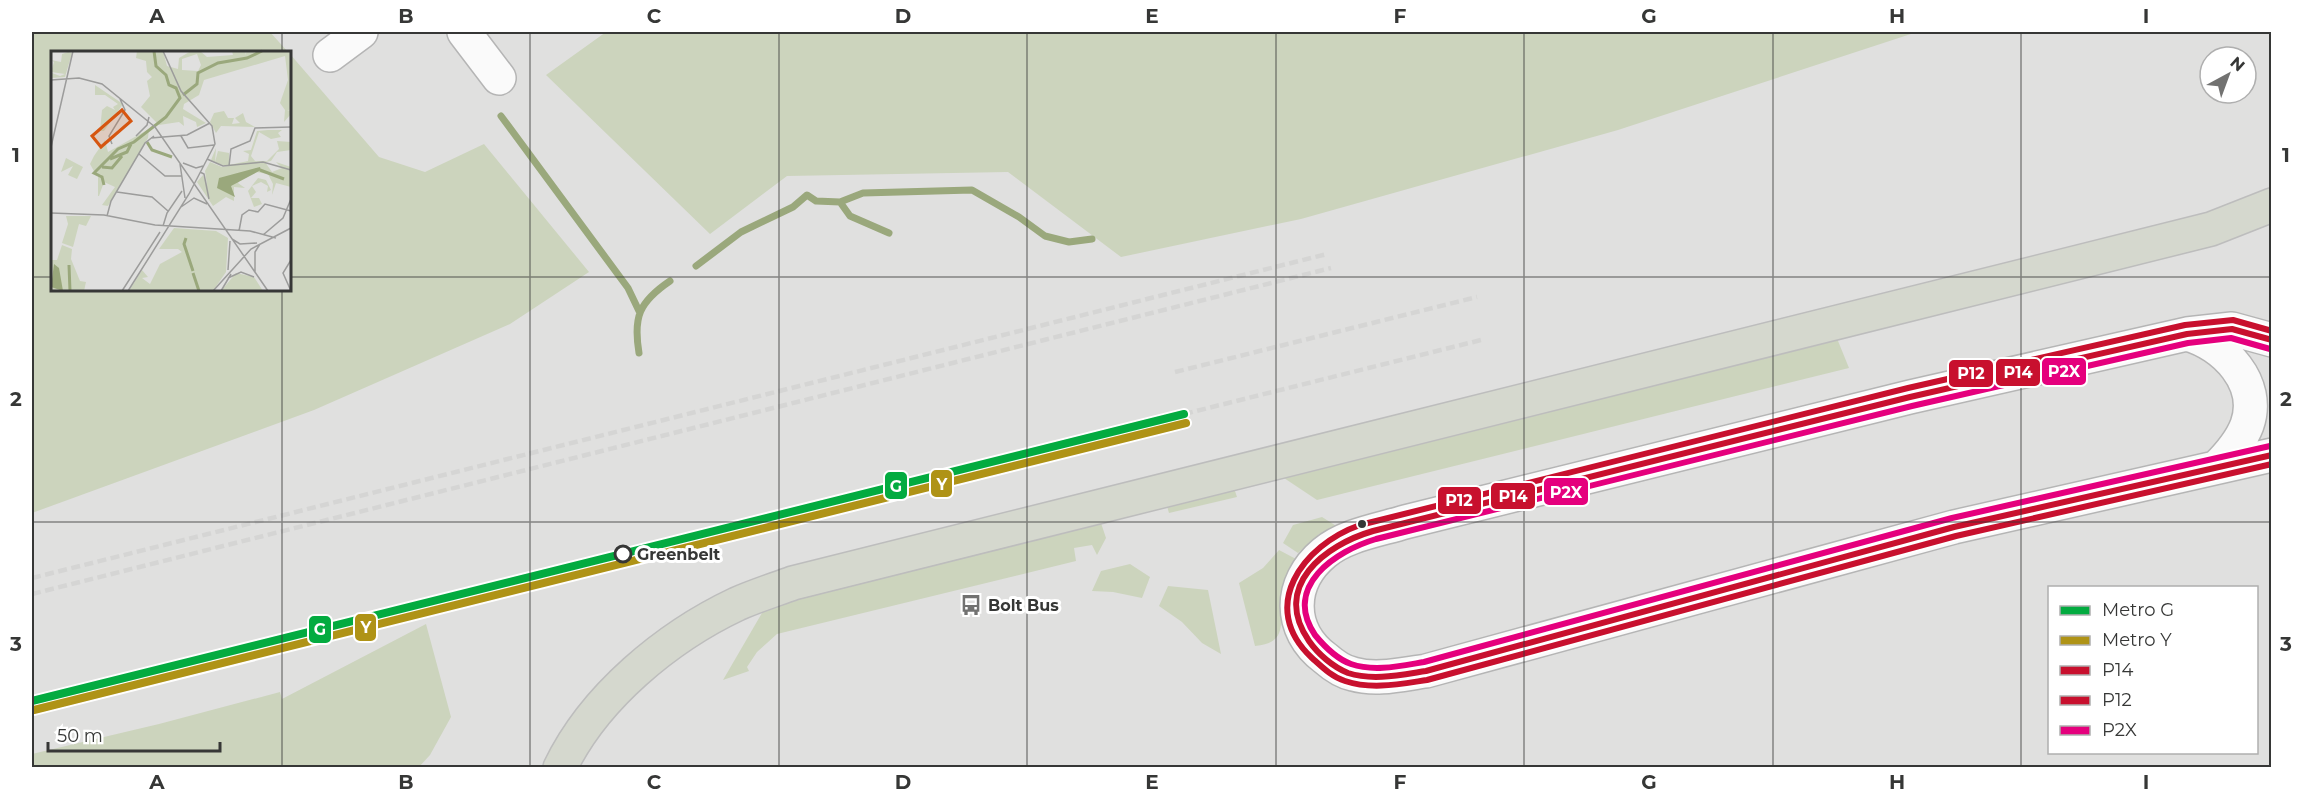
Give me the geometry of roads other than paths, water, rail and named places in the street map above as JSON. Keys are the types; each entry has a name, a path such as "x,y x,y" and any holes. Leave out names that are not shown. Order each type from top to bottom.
{"highway":[{"path":"560,768 567,752 599,709 640,668 685,633 737,604 793,582 2211,229 2271,205"}],"street":[{"path":"330,55 361,32"},
{"path":"464,32 499,78"},
{"path":"2271,340 2232,329 2187,334 1899,400 1405,522 1353,538 1325,552 1309,567 1300,584 1296,604 1297,619 1304,636 1318,653 1352,674 1374,678 1426,671 1954,528 2271,455"},
{"path":"2187,334 2201,338 2227,355 2246,383 2250,414 2247,425 2238,441 2217,467"}],"waterway":[{"path":"501,116 628,288 639,311"},
{"path":"696,266 741,232 793,207 807,195 816,201 840,202 863,193 972,190 1019,217 1045,236 1069,242 1092,239"},
{"path":"840,202 850,216 889,233"},
{"path":"639,353 637,330 641,311 651,296 670,281"}],"railway":[{"path":"32,578 1327,254"},
{"path":"32,594 1331,268"},
{"path":"1175,372 1477,297"},
{"path":"1184,414 1485,339"}],"metro line":[{"name":"G","path":"32,701 1184,414"},
{"name":"Y","path":"34,710 1186,423"}],"place":[{"name":"Greenbelt","path":"623,554"},
{"name":"Bolt Bus","path":"971,605"}]}
